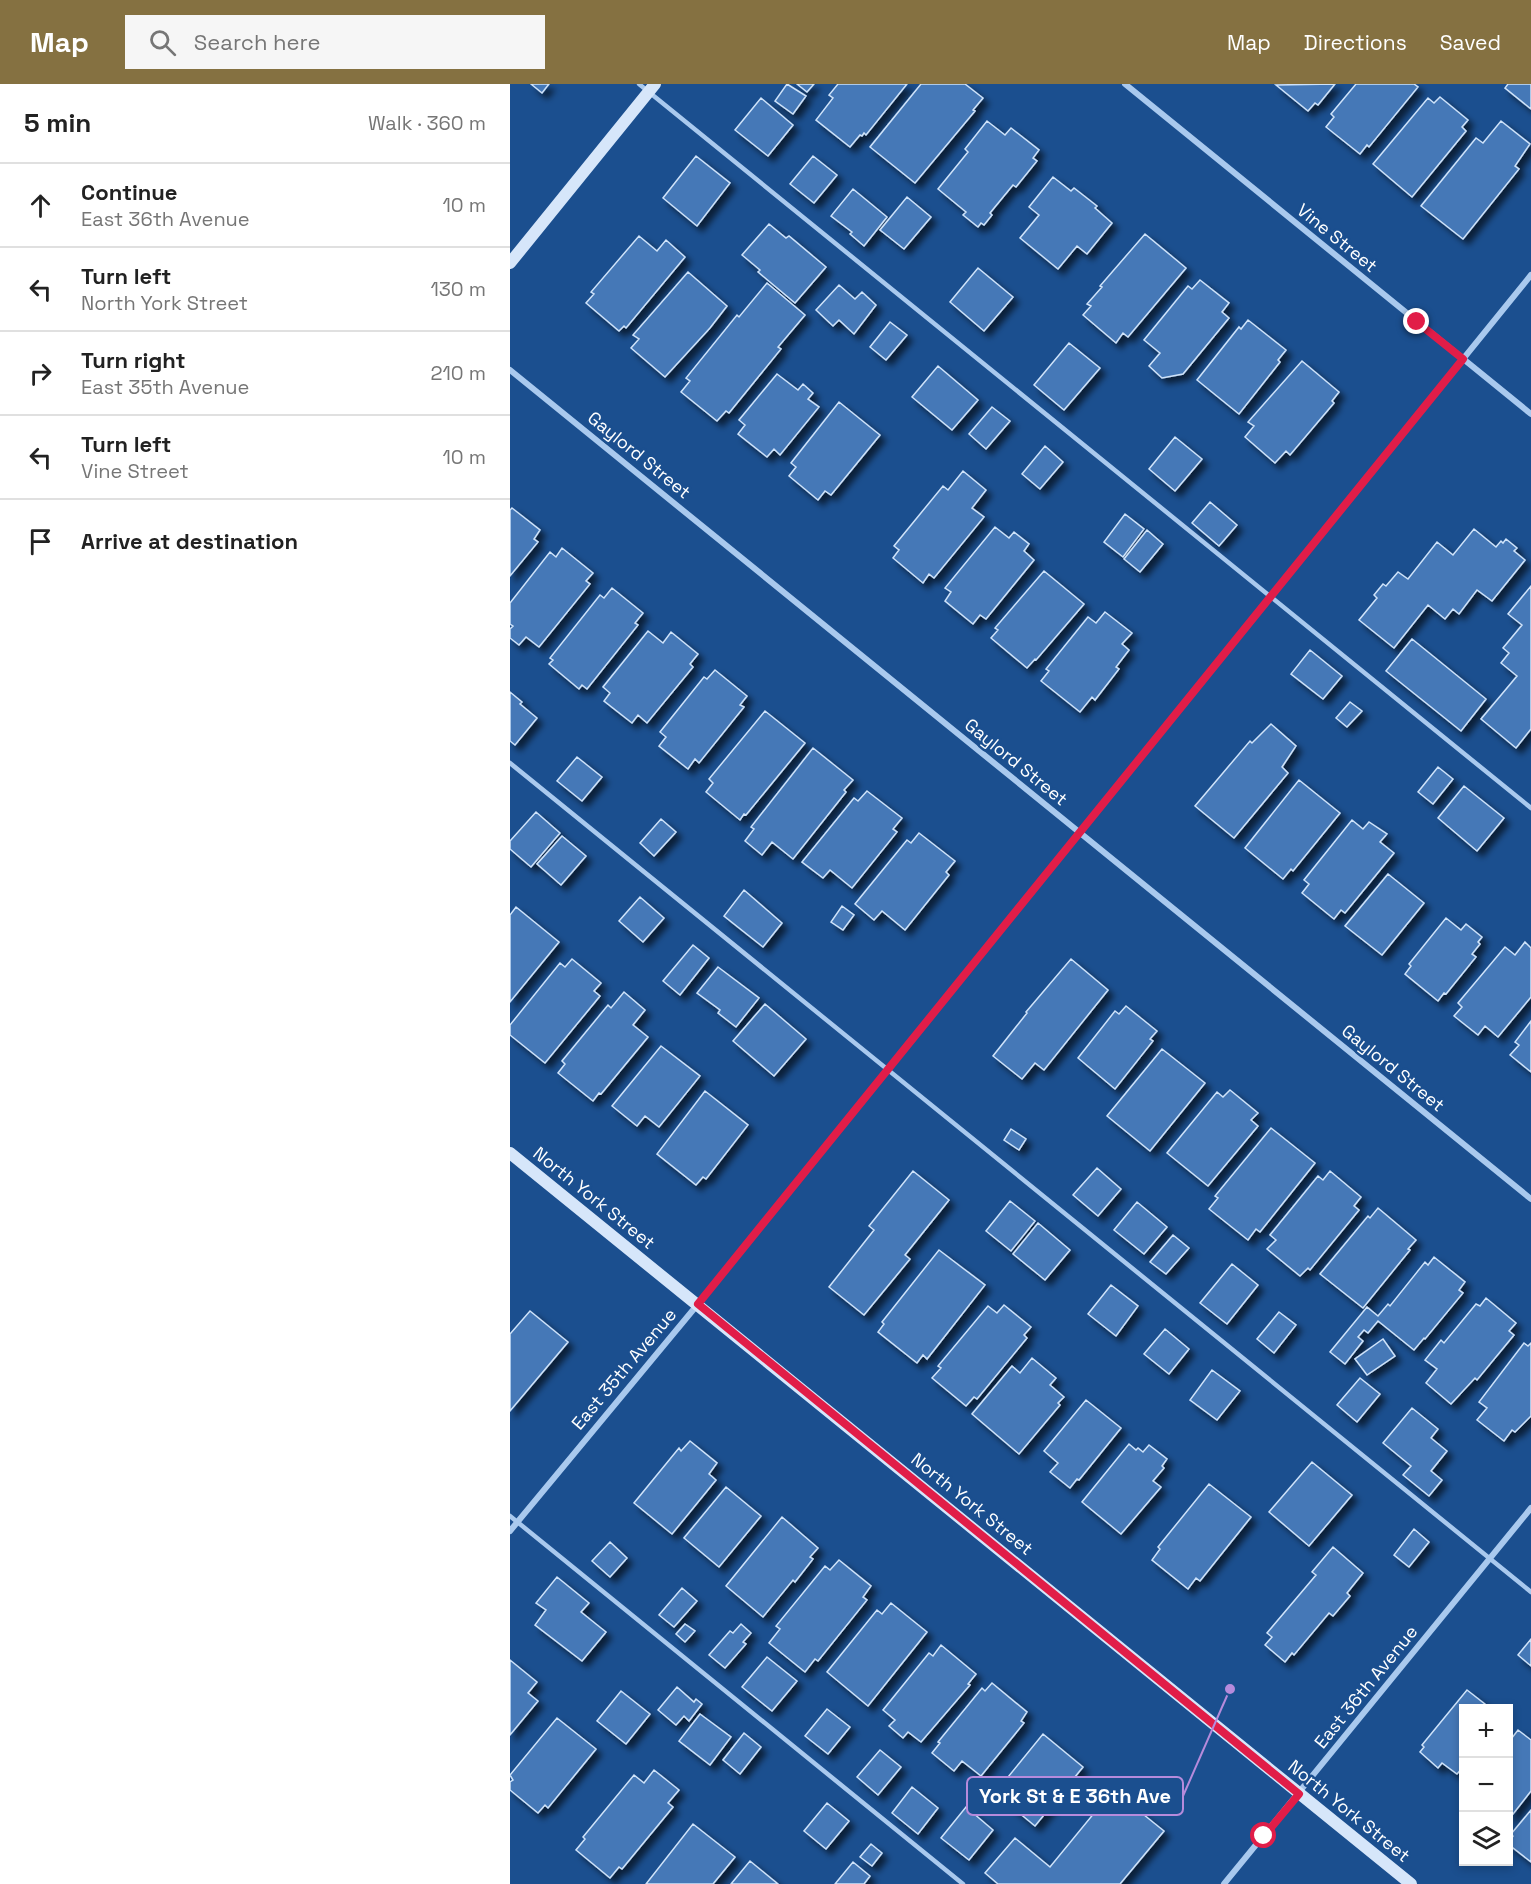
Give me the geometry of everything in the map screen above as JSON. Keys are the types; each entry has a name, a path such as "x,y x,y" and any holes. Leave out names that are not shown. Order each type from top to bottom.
{"main road":[{"path":"510,263 648,86"},
{"name":"North York Street","path":"510,1153 1411,1884"}],"street":[{"name":"Vine Street","path":"1125,84 1531,414"},
{"name":"East 35th Avenue","path":"510,1531 698,1304 1531,275"},
{"name":"Gaylord Street","path":"510,370 1531,1199"},
{"name":"East 36th Avenue","path":"1224,1884 1531,1508"}],"lane":[{"path":"648,86 1270,597 1531,808"},
{"path":"510,763 1531,1592"},
{"path":"510,1516 963,1884"}],"building":[{"path":"531,84 549,84 542,93"},
{"path":"787,84 806,96 793,114 775,101"},
{"path":"797,84 814,84 807,92"},
{"path":"838,84 907,84 866,135 864,133 860,135 850,147 816,120 833,98 829,95"},
{"path":"921,84 965,84 983,98 973,110 975,111 915,183 870,147"},
{"path":"1335,84 1318,105 1315,103 1308,111 1276,85"},
{"path":"1356,84 1414,84 1418,87 1369,147 1367,145 1360,154 1326,127 1334,117 1331,114"},
{"path":"1508,84 1531,84 1531,109 1505,88"},
{"path":"1440,97 1468,120 1462,127 1466,131 1412,197 1373,164 1428,98 1434,103"},
{"path":"761,98 793,125 768,156 735,130"},
{"path":"987,121 1005,135 1011,128 1039,150 1033,158 1037,161 1016,187 1013,185 990,213 992,215 984,225 981,223 978,227 963,215 966,212 938,189 968,152 965,149"},
{"path":"1501,121 1530,144 1515,166 1519,169 1463,239 1421,206 1476,138 1483,143"},
{"path":"696,156 730,183 697,226 663,198"},
{"path":"813,156 837,175 814,203 790,184"},
{"path":"1053,177 1071,191 1074,188 1097,206 1095,208 1112,223 1087,254 1077,246 1058,269 1020,238 1039,215 1029,207"},
{"path":"853,189 887,217 864,246 850,234 852,232 831,216"},
{"path":"907,197 931,217 904,249 880,230"},
{"path":"769,224 786,238 789,236 826,267 795,303 758,272 760,270 742,255"},
{"path":"1145,234 1186,268 1128,337 1123,333 1116,343 1083,315 1091,306 1087,304 1102,287 1100,286"},
{"path":"639,236 657,251 666,240 685,257 626,328 624,326 619,331 586,303 594,294 591,292"},
{"path":"978,268 1013,297 984,331 950,302"},
{"path":"688,272 727,306 665,377 631,348 639,339 633,335"},
{"path":"1200,280 1229,303 1222,312 1229,318 1183,374 1162,378 1149,366 1160,353 1144,340 1188,286 1192,289"},
{"path":"767,283 805,315 778,347 781,349 729,413 726,411 717,421 681,392 690,381 686,378 737,315 739,317"},
{"path":"839,285 855,299 862,292 876,305 854,334 839,320 833,326 816,310"},
{"path":"1248,320 1286,350 1278,360 1280,362 1239,414 1197,380 1239,327 1241,329"},
{"path":"890,322 907,335 886,360 870,347"},
{"path":"1069,343 1100,368 1064,410 1034,385"},
{"path":"1302,361 1339,392 1332,401 1334,403 1290,455 1286,451 1275,463 1245,437 1254,426 1248,422"},
{"path":"938,366 978,400 952,430 912,397"},
{"path":"777,374 798,390 803,384 813,393 808,399 819,407 780,455 774,449 767,457 738,434 745,425 739,420"},
{"path":"839,402 880,435 831,495 825,491 818,500 789,476 796,467 791,463"},
{"path":"992,407 1010,421 986,449 969,434"},
{"path":"1175,437 1202,459 1175,491 1149,469"},
{"path":"1045,446 1063,462 1040,489 1022,474"},
{"path":"963,471 986,490 972,508 984,517 934,578 929,574 923,583 893,558 899,550 894,546 943,486 948,490"},
{"path":"1210,502 1237,525 1219,546 1192,523"},
{"path":"512,508 540,530 534,539 538,542 510,576 510,510"},
{"path":"1125,514 1144,529 1123,557 1104,542"},
{"path":"995,527 1009,538 1014,532 1029,544 1024,551 1034,560 986,619 980,615 973,624 945,601 951,592 945,588"},
{"path":"1474,529 1496,547 1506,539 1517,548 1514,551 1525,560 1492,601 1477,590 1459,614 1453,609 1445,619 1428,605 1394,648 1359,620 1377,598 1374,595 1383,584 1386,586 1398,572 1408,579 1437,542 1453,555"},
{"path":"1147,530 1163,544 1140,572 1124,559"},
{"path":"562,548 593,573 586,581 590,584 539,647 526,637 519,645 510,638 510,629 513,626 510,624 510,603 550,552 556,557"},
{"path":"1044,571 1084,604 1027,668 991,638 998,630 995,628"},
{"path":"1531,586 1531,729 1516,748 1481,719 1517,676 1501,663 1509,653 1503,648 1522,625 1508,614"},
{"path":"612,588 643,613 635,623 638,625 587,689 582,685 579,689 549,664 553,660 550,658 600,595 604,598"},
{"path":"1105,612 1132,633 1122,644 1129,650 1116,667 1119,669 1095,700 1092,697 1080,712 1041,681 1049,671 1046,669 1088,617 1096,623"},
{"path":"648,631 663,643 671,632 698,654 690,664 693,667 647,723 638,715 632,723 604,701 610,693 603,687"},
{"path":"1412,639 1486,699 1461,731 1386,671"},
{"path":"1310,650 1342,676 1323,699 1291,674"},
{"path":"715,670 747,696 740,705 744,707 699,763 695,759 688,769 659,746 666,737 660,732 704,677 707,679"},
{"path":"510,692 537,718 515,745 510,741"},
{"path":"1350,702 1362,711 1347,727 1336,718"},
{"path":"765,711 805,743 740,820 706,792 713,783 709,779"},
{"path":"1271,724 1296,746 1282,767 1288,773 1234,838 1195,806 1250,741 1252,743"},
{"path":"813,748 853,780 793,859 772,842 762,855 745,841 754,829 751,827"},
{"path":"577,757 602,777 582,801 557,781"},
{"path":"1438,767 1453,779 1433,804 1418,792"},
{"path":"1299,780 1340,813 1293,871 1291,869 1283,879 1245,848"},
{"path":"1464,786 1504,818 1477,851 1438,818"},
{"path":"867,791 902,818 893,829 897,832 852,888 830,870 823,878 802,862 854,798 858,801"},
{"path":"536,812 560,833 531,867 510,849 510,841"},
{"path":"661,819 676,832 654,856 640,843"},
{"path":"1352,820 1363,829 1369,822 1387,834 1380,842 1394,853 1345,913 1341,910 1334,919 1302,893 1309,884 1304,880"},
{"path":"919,833 955,861 946,872 949,875 905,930 882,911 874,920 855,904 907,840 911,843"},
{"path":"562,836 586,856 561,885 537,864"},
{"path":"1388,874 1424,903 1382,955 1345,926"},
{"path":"744,890 782,923 763,947 724,916"},
{"path":"640,897 664,918 643,942 619,921"},
{"path":"842,906 854,915 843,930 831,922"},
{"path":"516,907 559,942 510,1002 510,915"},
{"path":"1446,918 1461,930 1466,924 1482,937 1478,942 1480,944 1472,954 1476,957 1438,1001 1405,974 1411,966 1409,964"},
{"path":"1525,942 1531,948 1531,997 1498,1037 1485,1026 1478,1035 1454,1016 1462,1007 1458,1003 1505,947 1515,955"},
{"path":"693,945 709,958 680,995 663,981"},
{"path":"572,959 601,983 594,991 600,996 545,1063 510,1035 510,1025 560,963 565,967"},
{"path":"1071,959 1108,990 1044,1070 1035,1063 1022,1079 993,1056 1026,1012"},
{"path":"718,967 759,998 736,1027 718,1013 720,1010 697,993"},
{"path":"624,992 645,1010 633,1025 648,1037 593,1101 558,1073 565,1064 562,1061 608,1005 611,1008"},
{"path":"765,1004 806,1039 774,1076 733,1041"},
{"path":"1126,1006 1157,1031 1150,1039 1153,1041 1115,1089 1078,1058 1115,1011 1119,1014"},
{"path":"1531,1021 1531,1072 1510,1055 1519,1045 1515,1042"},
{"path":"661,1046 700,1076 659,1127 645,1116 637,1126 612,1106"},
{"path":"1162,1049 1205,1083 1150,1151 1107,1116"},
{"path":"1230,1090 1258,1113 1251,1120 1258,1126 1208,1186 1167,1153 1217,1092 1223,1097"},
{"path":"705,1091 748,1125 706,1179 703,1177 696,1185 657,1154"},
{"path":"1271,1128 1315,1163 1260,1232 1256,1229 1248,1240 1209,1209 1218,1198 1215,1196"},
{"path":"1011,1129 1026,1139 1019,1150 1004,1140"},
{"path":"1097,1168 1121,1189 1098,1216 1073,1195"},
{"path":"913,1171 949,1200 905,1255 910,1259 864,1315 829,1287 874,1230 869,1226"},
{"path":"1330,1171 1361,1197 1354,1206 1359,1210 1310,1270 1308,1268 1300,1276 1267,1249 1276,1240 1270,1235 1318,1176 1323,1180"},
{"path":"1010,1201 1035,1221 1011,1251 986,1231"},
{"path":"1137,1202 1167,1227 1144,1254 1114,1230"},
{"path":"1378,1208 1416,1240 1363,1308 1320,1274 1368,1216 1370,1218"},
{"path":"1038,1223 1070,1250 1045,1280 1013,1254"},
{"path":"1173,1235 1189,1248 1166,1274 1150,1262"},
{"path":"939,1250 985,1285 927,1359 923,1355 917,1363 878,1332 884,1324 882,1322"},
{"path":"1434,1257 1465,1282 1459,1290 1463,1293 1414,1350 1378,1321 1368,1333 1364,1330 1358,1337 1363,1341 1345,1364 1330,1352 1367,1307 1378,1316 1388,1304 1390,1306 1425,1262 1428,1265"},
{"path":"1232,1264 1258,1285 1227,1324 1200,1303"},
{"path":"1111,1285 1138,1306 1116,1336 1088,1314"},
{"path":"1486,1298 1516,1323 1509,1331 1514,1335 1477,1380 1475,1378 1451,1404 1426,1383 1437,1369 1425,1360 1441,1340 1444,1343 1476,1304 1480,1306"},
{"path":"1004,1305 1031,1327 1024,1335 1027,1338 977,1399 974,1397 966,1406 932,1378 941,1368 938,1366 988,1306 997,1313"},
{"path":"530,1311 568,1342 510,1411 510,1334"},
{"path":"1279,1312 1296,1325 1274,1353 1257,1339"},
{"path":"1165,1329 1189,1349 1169,1374 1144,1354"},
{"path":"1383,1339 1395,1356 1367,1375 1355,1359"},
{"path":"1524,1343 1528,1346 1531,1343 1531,1416 1515,1432 1512,1430 1504,1441 1477,1420 1487,1408 1479,1402"},
{"path":"1032,1358 1056,1378 1050,1385 1064,1397 1058,1403 1060,1405 1019,1454 972,1414 1012,1366 1020,1373"},
{"path":"1212,1370 1240,1391 1217,1420 1190,1400"},
{"path":"1360,1378 1380,1394 1357,1422 1337,1405"},
{"path":"1086,1400 1121,1428 1070,1488 1050,1472 1058,1463 1044,1451"},
{"path":"1412,1408 1438,1429 1431,1438 1447,1451 1431,1471 1442,1480 1429,1496 1403,1475 1411,1466 1383,1443"},
{"path":"690,1441 717,1463 709,1474 716,1480 672,1534 634,1503 679,1448 681,1451"},
{"path":"1129,1444 1143,1452 1149,1445 1167,1459 1162,1466 1164,1468 1153,1481 1161,1487 1121,1534 1082,1502"},
{"path":"1312,1462 1352,1495 1309,1546 1269,1512"},
{"path":"1209,1484 1251,1517 1200,1581 1196,1578 1188,1589 1152,1560 1160,1549 1158,1547"},
{"path":"726,1487 761,1516 719,1567 684,1538"},
{"path":"782,1517 818,1548 810,1557 813,1559 795,1582 793,1580 763,1617 726,1586"},
{"path":"1414,1529 1429,1542 1409,1567 1394,1555"},
{"path":"610,1542 627,1558 610,1577 592,1561"},
{"path":"1333,1547 1363,1573 1347,1593 1350,1596 1333,1616 1329,1613 1294,1655 1292,1653 1285,1662 1265,1645 1272,1637 1267,1633 1316,1575 1312,1572"},
{"path":"839,1560 871,1586 863,1597 867,1600 818,1661 815,1659 805,1672 769,1643 780,1629 776,1626 825,1566 830,1570"},
{"path":"557,1577 589,1603 581,1612 606,1632 582,1661 535,1625 546,1610 536,1603"},
{"path":"682,1588 697,1601 674,1627 659,1615"},
{"path":"891,1603 927,1632 868,1706 827,1672 877,1610 882,1614"},
{"path":"685,1624 695,1631 685,1642 676,1634"},
{"path":"741,1624 751,1633 743,1642 746,1644 725,1668 709,1655 730,1631 733,1633"},
{"path":"1531,1639 1531,1666 1518,1655"},
{"path":"941,1645 976,1674 968,1684 970,1685 921,1742 908,1732 903,1738 889,1726 895,1720 883,1710 929,1653 933,1656"},
{"path":"767,1657 797,1681 772,1711 742,1687"},
{"path":"510,1660 537,1682 528,1693 538,1701 510,1735"},
{"path":"992,1683 1027,1712 1021,1721 1024,1723 981,1776 962,1761 954,1771 932,1753 940,1743 938,1742 982,1688 985,1691"},
{"path":"677,1687 694,1702 696,1699 702,1704 689,1721 684,1716 676,1725 658,1710"},
{"path":"1467,1690 1485,1704 1459,1704 1459,1772 1457,1774 1442,1763 1438,1768 1420,1752 1424,1747 1422,1745"},
{"path":"621,1691 650,1714 626,1744 597,1721"},
{"path":"827,1709 850,1727 828,1754 805,1736"},
{"path":"700,1714 731,1737 710,1765 679,1741"},
{"path":"557,1718 596,1749 548,1808 545,1805 538,1813 510,1790 510,1782 513,1780 510,1775"},
{"path":"1518,1730 1531,1740 1531,1791 1513,1814 1513,1758 1513,1736"},
{"path":"744,1733 761,1747 740,1774 723,1760"},
{"path":"1043,1734 1083,1767 1035,1826 995,1793"},
{"path":"880,1750 901,1767 878,1795 857,1777"},
{"path":"654,1770 679,1790 668,1803 673,1807 622,1869 619,1867 610,1878 576,1850 585,1839 583,1837 634,1775 644,1783"},
{"path":"912,1787 938,1808 918,1834 892,1813"},
{"path":"1113,1790 1164,1831 1120,1884 998,1884 985,1873 1015,1838 1050,1867"},
{"path":"827,1803 849,1821 826,1849 804,1831"},
{"path":"966,1807 993,1830 969,1860 941,1838"},
{"path":"1531,1810 1531,1862 1513,1848 1513,1832"},
{"path":"693,1824 735,1857 713,1884 646,1884"},
{"path":"871,1844 882,1853 872,1866 860,1857"},
{"path":"750,1861 778,1884 731,1884"},
{"path":"853,1862 870,1876 864,1884 835,1884"}],"place":[{"name":"York St & E 36th Ave","path":"1230,1689"}],"route":[{"path":"1264,1836 1299,1794 698,1304 1463,359 1417,322"}]}
